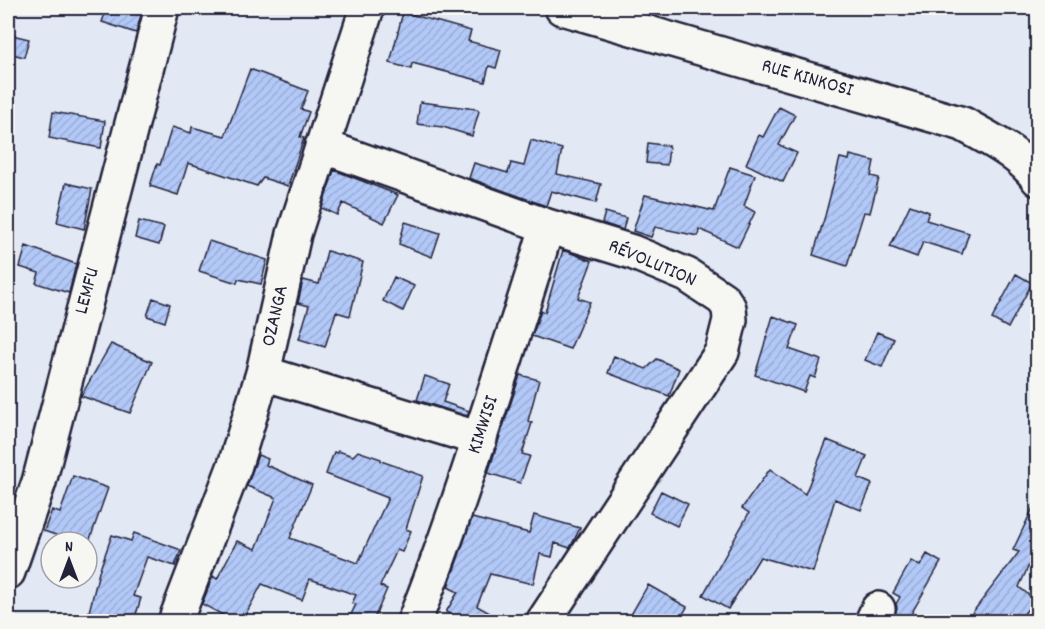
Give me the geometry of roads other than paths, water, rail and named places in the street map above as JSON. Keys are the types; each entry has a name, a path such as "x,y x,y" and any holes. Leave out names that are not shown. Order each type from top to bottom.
{"street":[{"name":"LEMFU","path":"8,572 39,482 162,8"},
{"name":"OZANGA","path":"175,621 235,465 263,372 294,234 367,8"},
{"name":"RUE KINKOSI","path":"562,8 963,124 1006,148 1038,179"},
{"name":"RÉVOLUTION","path":"322,146 547,226 632,252 687,275 723,299 729,308 730,320 722,352 543,621"},
{"name":"KIMWISI","path":"414,621 432,578 480,439 536,267 547,226"},
{"path":"263,372 480,439"}]}
